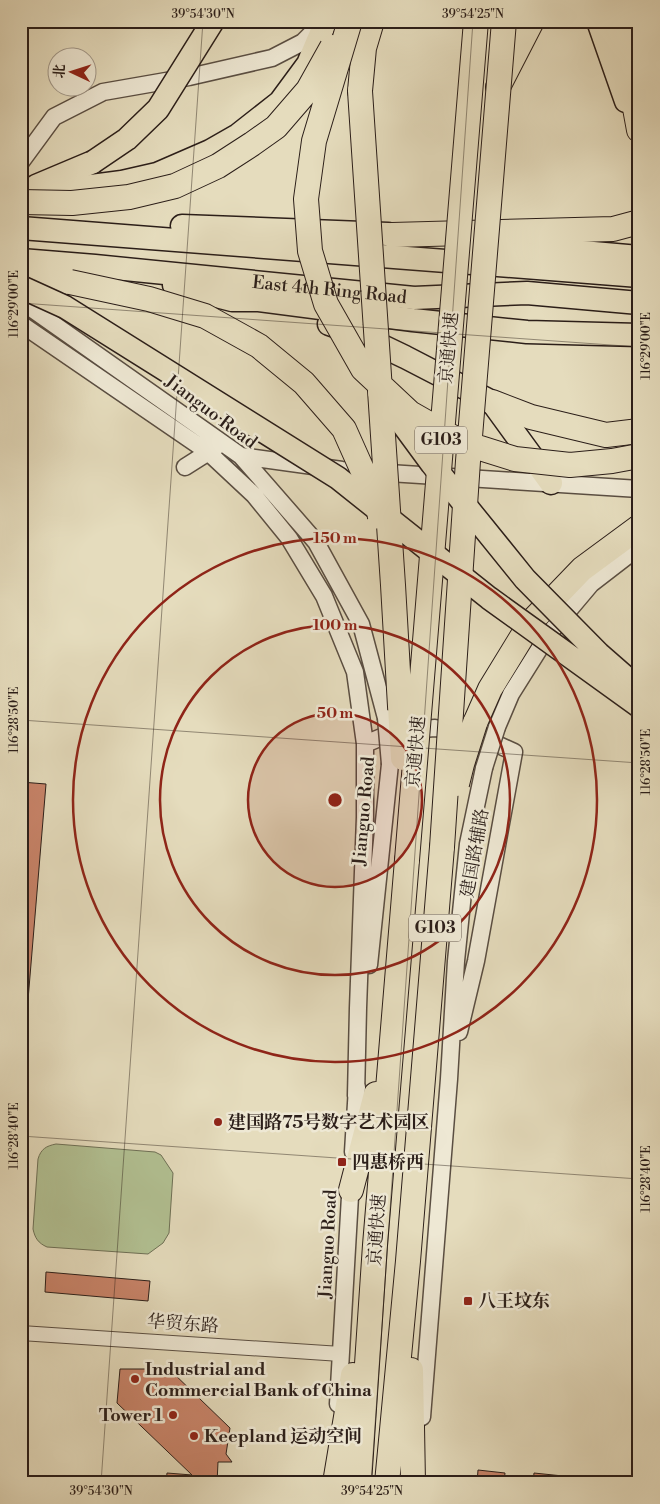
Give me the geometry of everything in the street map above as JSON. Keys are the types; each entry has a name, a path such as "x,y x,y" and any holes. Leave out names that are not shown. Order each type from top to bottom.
{"highway":[{"path":"22,195 93,162 127,139 158,109 213,21"},
{"path":"22,195 122,182 157,174 210,151 238,135 280,102 308,64 325,21"},
{"path":"22,195 72,204 129,197 175,186 218,166 276,127 308,90 346,21"},
{"path":"350,21 314,141 306,199 310,251 326,304 363,369 432,464 525,579 599,654 639,689"},
{"path":"372,21 364,48 360,91 402,729 407,860"},
{"name":"京通快速","path":"359,1483 375,1245 476,21"},
{"name":"京通快速","path":"387,1483 408,1261 442,847 468,461 504,21"},
{"path":"498,88 532,21"},
{"path":"598,21 639,134"},
{"path":"619,21 639,130"},
{"path":"392,234 613,228 639,222"},
{"path":"47,230 79,223 392,234 639,258"},
{"name":"East 4th Ring Road","path":"21,228 639,276"},
{"name":"East 4th Ring Road","path":"21,260 414,298 526,293 639,304"},
{"path":"95,266 232,300 259,300 413,320 527,332 639,335"},
{"path":"21,277 70,282 149,299 205,316 259,346 304,382 344,429 378,506 393,585"},
{"path":"22,297 65,306 338,478 489,598 639,706"},
{"path":"259,300 357,334 492,402 531,417 606,434 639,431"},
{"path":"363,369 410,413 461,442 515,459 570,465 639,456"},
{"path":"492,402 551,483"},
{"path":"442,847 462,764 486,725 490,689 531,622 582,569 639,527"},
{"path":"351,1190 392,1037"},
{"path":"334,1483 375,1245"},
{"path":"408,1261 415,1483"}],"street":[{"path":"21,162 54,117 103,92 189,77 272,58 303,42 325,21"},
{"name":"Jianguo Road","path":"22,297 241,456 316,542 361,624 386,718 390,764 356,1096 334,1483"},
{"path":"21,324 208,452 254,495 289,538 324,596 355,672 365,744 365,817 356,1096"},
{"path":"185,467 223,444"},
{"path":"241,456 342,470 639,490"},
{"path":"415,1483 449,1078 456,961 468,844 484,768 486,725 511,694 548,636 591,584 639,547"},
{"name":"建国路辅路","path":"365,744 396,731 435,728 479,736 514,752 476,960 449,1078"},
{"name":"华贸东路","path":"21,1332 341,1354"}],"green space":[{"path":"56,1144 155,1152 161,1155 173,1173 169,1233 163,1243 148,1254 47,1247 39,1242 33,1229 38,1159 44,1148"}],"building":[{"path":"21,782 46,784 28,1000 21,999"},
{"path":"46,1272 150,1281 148,1301 45,1292"},
{"name":"Tower 1","path":"120,1369 169,1369 230,1428 226,1454 232,1462 218,1462 217,1483 166,1483 167,1473 192,1475 117,1403"},
{"path":"478,1470 505,1473 504,1483 477,1483"},
{"path":"534,1473 563,1476 563,1483 533,1483"}],"place":[{"name":"建国路75号数字艺术园区","path":"218,1122"},
{"name":"四惠桥西","path":"342,1162"},
{"name":"八王坟东","path":"468,1301"},
{"name":"Industrial and Commercial Bank of China","path":"135,1379"},
{"name":"Tower 1","path":"173,1415"},
{"name":"Keepland 运动空间","path":"194,1436"}]}
